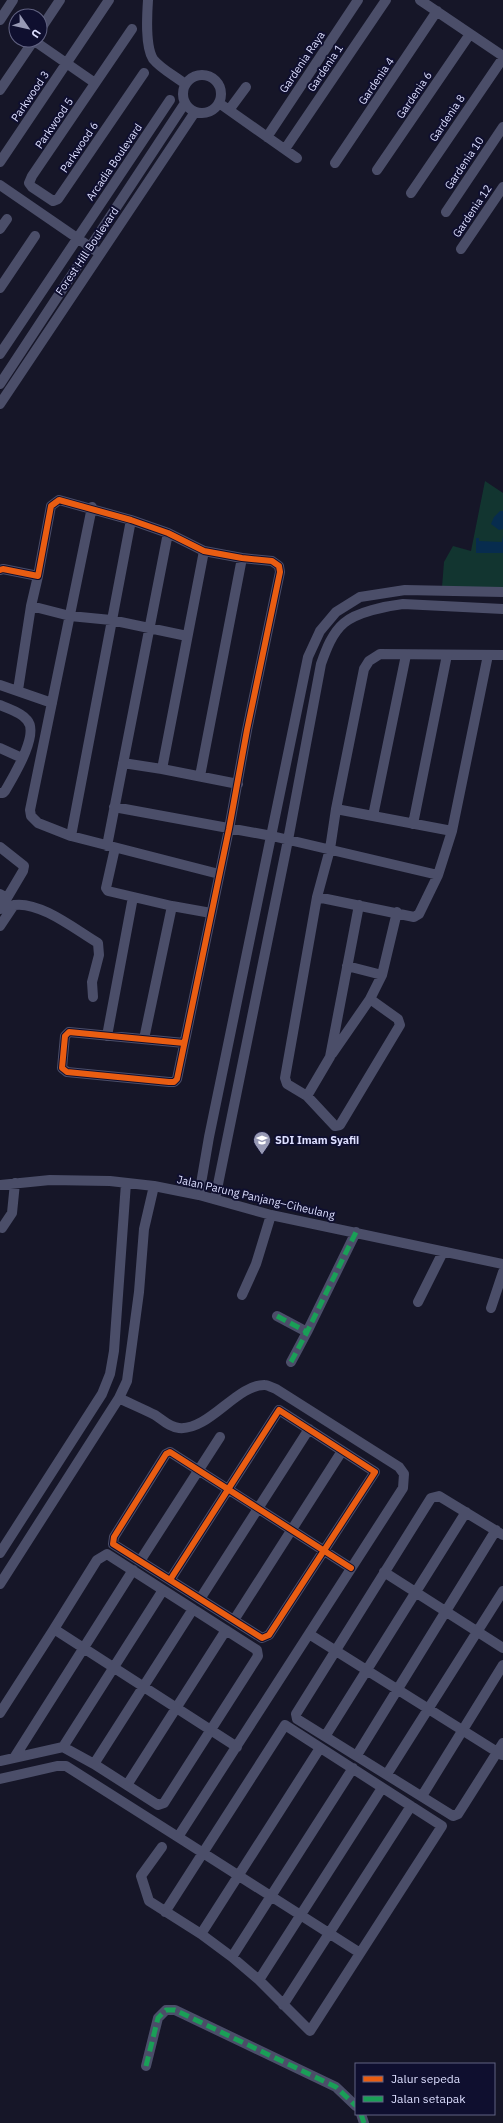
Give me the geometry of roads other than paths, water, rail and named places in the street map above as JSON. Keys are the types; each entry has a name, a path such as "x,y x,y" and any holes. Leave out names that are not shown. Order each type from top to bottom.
{"street":[{"path":"0,20 13,0"},
{"path":"48,18 60,0"},
{"name":"Parkwood 3","path":"0,162 109,0"},
{"path":"148,0 146,15 149,52 163,68 185,84"},
{"name":"Gardenia Raya","path":"267,137 358,0"},
{"name":"Gardenia 1","path":"285,149 386,0"},
{"path":"420,0 503,57"},
{"name":"Gardenia 4","path":"335,164 437,11"},
{"name":"Parkwood 5","path":"32,176 132,29"},
{"name":"Gardenia 6","path":"378,170 470,34"},
{"path":"0,90 29,48"},
{"path":"45,48 95,83"},
{"name":"Gardenia 8","path":"411,193 503,57"},
{"name":"Parkwood 6","path":"32,176 29,182 32,187 53,201 58,199 144,73"},
{"path":"202,74 215,78 221,90 219,103 209,112 196,112 185,103 183,97 185,84 196,75 202,74"},
{"path":"229,110 246,87"},
{"name":"Arcadia Boulevard","path":"0,354 170,100"},
{"name":"Forest Hill Boulevard","path":"0,384 185,103"},
{"path":"219,103 297,158"},
{"name":"Forest Hill Boulevard","path":"0,404 99,253 196,112"},
{"name":"Gardenia 10","path":"446,212 503,127"},
{"path":"0,185 78,237 99,253"},
{"name":"Gardenia 12","path":"461,249 503,187"},
{"path":"0,229 7,219"},
{"path":"0,288 34,236"},
{"path":"18,690 30,606 38,576 51,506 59,500 92,507 168,533 204,551 242,558 272,561 279,566 280,572 247,730 230,829 219,874 177,1079 174,1082 67,1072 62,1068 66,1034 69,1032 184,1043"},
{"path":"92,507 30,810 31,816 38,823 71,836 219,874"},
{"path":"71,836 131,520"},
{"path":"168,533 114,807 106,888 110,893 212,913"},
{"path":"162,769 204,551"},
{"path":"200,776 242,558"},
{"path":"0,570 3,569 38,576"},
{"path":"199,1195 209,1137 308,657 320,631 336,612 360,597 385,592 420,590 503,592"},
{"path":"215,1199 288,840 321,664 329,642 344,623 371,610 387,606 403,604 503,609"},
{"path":"30,606 70,616 111,620 187,636"},
{"path":"370,999 398,1019 400,1025 340,1125 335,1126 307,1096 287,1084 285,1078 317,897 330,849 336,809 364,670 369,661 380,654 503,655"},
{"path":"373,816 406,655"},
{"path":"413,824 447,655"},
{"path":"317,897 397,912 414,917 417,916 438,875 452,831 488,655"},
{"path":"0,685 52,703"},
{"path":"0,705 22,715 28,720 31,732 22,758 5,791 0,793"},
{"path":"0,748 22,758"},
{"path":"123,763 238,784"},
{"path":"114,807 272,836 438,875"},
{"path":"336,809 452,831"},
{"path":"0,847 24,866 23,871 4,896 0,909"},
{"path":"107,1036 134,897"},
{"path":"0,926 14,905 28,906 54,916 98,943 98,956 92,982 93,998"},
{"path":"330,1057 359,905"},
{"path":"144,1039 172,906"},
{"path":"307,1096 330,1057 370,999 382,974 397,912"},
{"path":"347,966 382,974"},
{"name":"Jalan Parung Panjang–Ciheulang","path":"0,1185 58,1180 110,1181 154,1186 199,1195 271,1215 503,1264"},
{"path":"2,1228 12,1213 15,1183"},
{"path":"0,1553 102,1394 110,1374 114,1351 126,1183"},
{"path":"0,1584 119,1398 127,1381 139,1292 144,1229 154,1186"},
{"path":"242,1295 256,1264 271,1215"},
{"path":"291,1362 308,1332 356,1232"},
{"path":"418,1302 443,1252"},
{"path":"491,1308 503,1272"},
{"path":"277,1316 308,1332"},
{"path":"119,1398 155,1415 173,1427 181,1428 192,1426 208,1418 252,1388 265,1385 276,1389 399,1467 404,1474 403,1488 178,1837"},
{"path":"170,1580 228,1489 278,1410 375,1472 324,1551 269,1635 262,1638 234,1620 200,1599 113,1544 113,1540 166,1454 170,1452 198,1470 228,1489 258,1508 324,1551 351,1568"},
{"path":"200,1599 309,1429"},
{"path":"140,1561 220,1437"},
{"path":"234,1620 342,1451"},
{"path":"309,1634 335,1650 367,1670 397,1689 428,1709 501,1750 456,1816 453,1816 298,1718 296,1714 335,1650 431,1498 439,1496 501,1532 446,1611 397,1689 357,1755"},
{"path":"326,1735 466,1512"},
{"path":"0,1713 97,1560 102,1555 107,1554 257,1650 258,1656 164,1803 158,1805 94,1764 63,1747 0,1761"},
{"path":"14,1758 133,1570"},
{"path":"384,1572 503,1648"},
{"path":"63,1747 163,1590"},
{"path":"387,1774 503,1591"},
{"path":"94,1764 193,1609"},
{"path":"54,1630 237,1747"},
{"path":"127,1785 226,1630"},
{"path":"422,1796 503,1665"},
{"path":"162,1846 141,1876 149,1901 165,1912 201,1934 232,1957 258,1980 310,2032 442,1826 285,1725 165,1912"},
{"path":"201,1934 320,1748"},
{"path":"0,1779 57,1766 66,1766 360,1953"},
{"path":"232,1957 353,1768"},
{"path":"258,1980 382,1788"},
{"path":"283,2006 411,1806"},
{"path":"146,2066 158,2018 166,2010 175,2010 336,2087 355,2105"}],"water":[{"path":"500,511 503,511 503,529 499,530 491,524 494,517"},
{"path":"503,536 503,553 476,553 476,538 479,538 479,541 502,542"}],"place":[{"name":"SDI Imam Syafii","path":"262,1155"}]}
